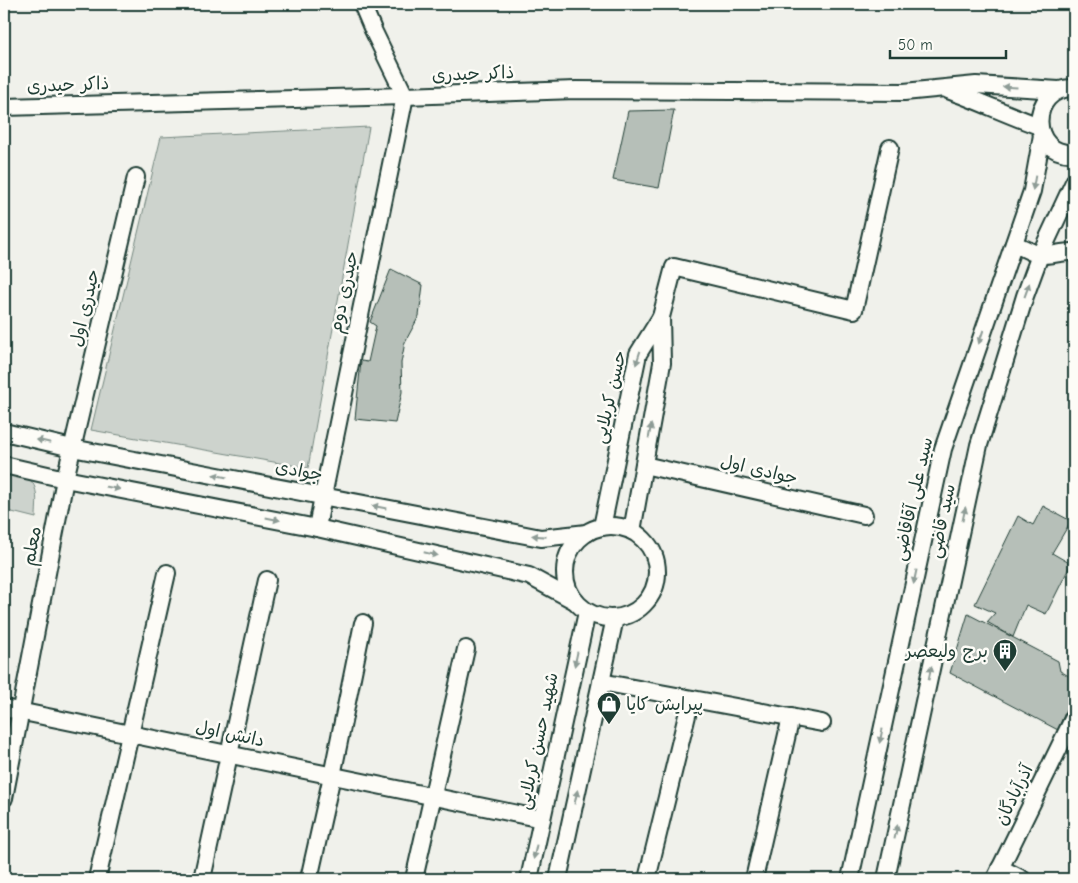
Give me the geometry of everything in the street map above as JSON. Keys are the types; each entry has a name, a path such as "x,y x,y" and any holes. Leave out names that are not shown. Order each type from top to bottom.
{"street":[{"path":"362,4 404,96"},
{"name":"ذاکر حیدری","path":"4,107 576,90 904,92 976,85 1066,89"},
{"path":"943,89 976,100 1040,130 1046,142 1053,148 1062,152 1074,153"},
{"name":"سید علی آقاقاضی","path":"850,879 943,449 1032,191 1041,109 1051,95 1066,89"},
{"name":"حیدری دوم","path":"318,528 404,96"},
{"path":"632,531 662,363 661,317 674,267 854,310 890,148"},
{"name":"حیدری اول","path":"65,479 136,177"},
{"name":"سید قاضی","path":"886,879 979,445 1025,296 1040,255 1074,182"},
{"path":"1014,244 1040,255 1074,252"},
{"name":"حسن کربلایی","path":"594,530 638,354 661,317"},
{"name":"جوادی","path":"4,432 72,448 542,538 594,530"},
{"name":"جوادی اول","path":"644,465 864,515"},
{"path":"4,466 318,528 528,576 600,617 615,618 630,614 642,606 652,595 657,581 657,566 652,552 644,539 632,531 617,526 594,530 576,543 568,557 565,572 568,587 581,606"},
{"name":"معلم","path":"4,798 12,709 65,479"},
{"path":"97,879 167,573"},
{"path":"202,879 267,580"},
{"name":"شهید حسن کربلایی","path":"529,879 542,819 581,606"},
{"path":"558,879 615,618"},
{"path":"309,879 363,623"},
{"path":"414,879 466,649"},
{"path":"601,682 822,723"},
{"path":"647,879 691,699"},
{"name":"دانش اول","path":"12,709 542,819"},
{"name":"آذرآبادگان","path":"1022,879 997,874 1074,717"},
{"path":"754,879 791,718"}],"shaded area":[{"path":"369,127 308,468 91,430 161,137"},
{"path":"4,472 23,476 33,483 37,500 36,518 4,510"}],"building":[{"path":"674,110 659,188 613,180 628,111"},
{"path":"391,269 423,285 419,316 405,342 401,363 402,392 395,423 355,419 361,361 368,362 376,326 370,322"},
{"path":"1043,506 1071,521 1052,553 1071,564 1046,614 1026,605 1013,637 987,622 995,613 975,604 1018,516 1033,525"},
{"name":"برج ولیعصر","path":"968,614 1058,661 1060,671 1074,679 1074,690 1058,730 950,673"}],"place":[{"name":"برج ولیعصر","path":"1005,672"},
{"name":"پیرایش کایا","path":"609,725"}]}
